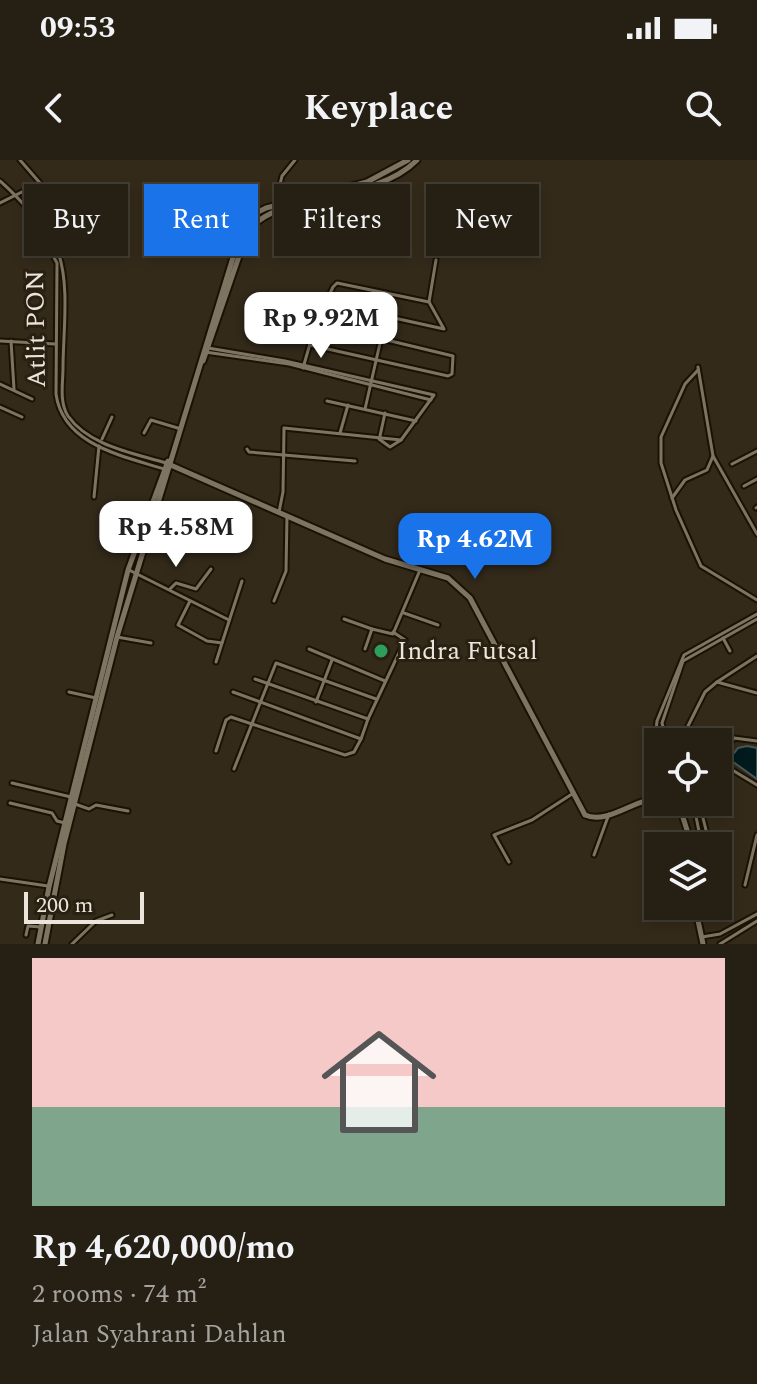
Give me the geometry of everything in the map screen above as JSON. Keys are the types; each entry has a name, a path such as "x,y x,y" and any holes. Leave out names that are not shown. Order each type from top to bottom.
{"main road":[{"path":"365,184 408,160"},
{"path":"374,184 390,180 417,160"},
{"path":"206,350 242,228 252,215 274,205"},
{"path":"45,944 65,823 96,698 101,691 206,350 252,225 274,212"},
{"path":"170,466 279,510 382,558 448,578 470,598 585,815 596,818 644,803"},
{"path":"38,944 49,887 75,804 128,570 170,466"},
{"path":"698,920 702,940"}],"street":[{"path":"0,203 16,198 40,182 20,160"},
{"path":"279,184 295,160"},
{"name":"Atlit PON","path":"0,181 24,208"},
{"name":"Atlit PON","path":"53,256 57,263 56,394 60,413 70,427 99,447 170,466"},
{"name":"Atlit PON","path":"58,256 65,408 84,430 101,441 170,466"},
{"path":"326,303 444,329 429,302 436,260"},
{"path":"303,366 316,323 337,283 429,302"},
{"path":"365,409 391,295"},
{"path":"310,345 448,376 452,374 453,356 316,323"},
{"path":"0,341 63,345"},
{"path":"11,341 14,389"},
{"path":"206,350 303,366 432,398 401,440 390,447 380,437"},
{"path":"757,534 713,456 698,369 685,384 661,437 661,463 672,498 701,566 757,600"},
{"path":"0,384 32,399"},
{"path":"327,401 416,421"},
{"path":"340,433 348,405"},
{"path":"0,407 22,417"},
{"path":"380,437 385,413"},
{"path":"94,497 99,447 112,417"},
{"path":"144,433 151,420 181,429"},
{"path":"279,510 285,428 401,440"},
{"path":"247,449 249,452 355,461"},
{"path":"732,464 757,451"},
{"path":"672,498 685,480 707,470 713,456"},
{"path":"744,486 757,479"},
{"path":"274,601 287,570 287,516"},
{"path":"170,589 176,583 196,589 211,569"},
{"path":"344,619 390,635 421,569"},
{"path":"128,570 229,620"},
{"path":"216,662 242,581"},
{"path":"190,601 179,626 208,641 222,643"},
{"path":"402,612 438,625"},
{"path":"663,728 683,661 757,616"},
{"path":"656,728 681,658 757,616"},
{"path":"365,649 372,629"},
{"path":"216,751 228,718 345,755 354,752 405,640 393,632"},
{"path":"117,637 151,643"},
{"path":"723,638 730,651"},
{"path":"309,649 385,681"},
{"path":"687,728 705,692 757,656"},
{"path":"316,702 332,660"},
{"path":"234,769 275,664 281,662 376,699"},
{"path":"255,679 368,719"},
{"path":"717,682 757,693"},
{"path":"69,692 96,698"},
{"path":"233,692 361,739"},
{"path":"757,741 734,738 722,757 724,765 757,785"},
{"path":"12,783 71,797"},
{"path":"509,862 494,835 532,820 572,794"},
{"path":"10,803 52,813 57,821 65,823"},
{"path":"75,804 89,809 96,805 128,811"},
{"path":"594,855 609,814"},
{"path":"702,816 708,831 704,832"},
{"path":"745,885 757,835"},
{"path":"0,879 49,887"},
{"path":"702,940 757,914"},
{"path":"72,944 96,921 112,915"},
{"path":"720,934 722,942 757,921"},
{"path":"26,935 28,926 41,927"}],"water":[{"path":"738,748 757,748 757,779 732,761 732,755"}],"place":[{"name":"Indra Futsal","path":"381,651"}]}
